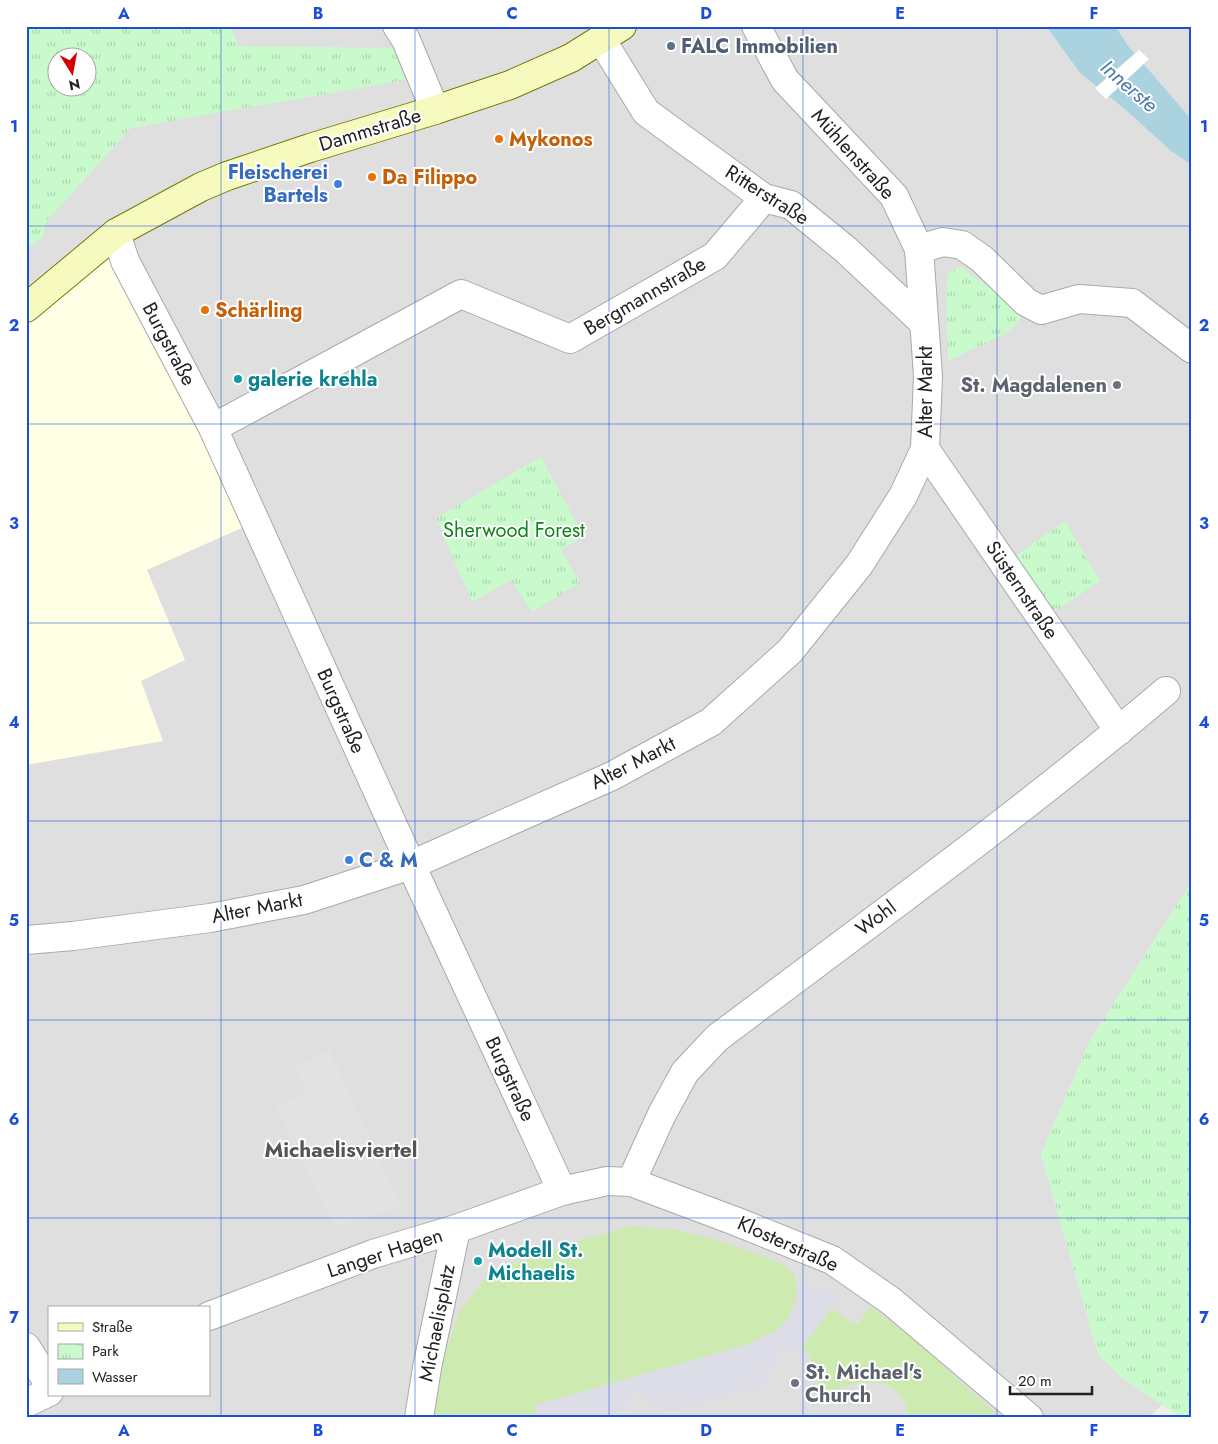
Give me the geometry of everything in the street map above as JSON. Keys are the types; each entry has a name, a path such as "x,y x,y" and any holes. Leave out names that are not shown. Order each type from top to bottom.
{"street":[{"path":"397,26 406,40 435,110"},
{"name":"Mühlenstraße","path":"756,26 785,80 894,196 920,250"},
{"name":"Dammstraße","path":"26,308 116,233 175,200 227,176 510,85 570,58 612,33"},
{"name":"Ritterstraße","path":"612,33 646,112 764,198 791,205 845,249 924,323"},
{"name":"Bergmannstraße","path":"213,428 461,294 570,339 715,256 764,198"},
{"name":"Burgstraße","path":"116,233 125,261 213,428 411,865 562,1191"},
{"path":"920,250 943,242 962,245 982,260 1026,302 1041,310 1079,299 1132,303 1192,349"},
{"name":"Alter Markt","path":"26,940 73,936 210,918 304,900 411,865 612,776 711,722 790,651 859,564 903,496 925,449 928,376 920,250"},
{"name":"Süsternstraße","path":"925,449 1119,731"},
{"name":"Wohl","path":"630,1182 662,1114 685,1072 718,1038 956,858 1119,731 1166,691"},
{"name":"Klosterstraße","path":"562,1191 607,1181 630,1182 832,1260 891,1301 1029,1418"},
{"name":"Langer Hagen","path":"210,1316 373,1254 456,1229 562,1191"},
{"name":"Michaelisplatz","path":"419,1418 426,1368 456,1229"},
{"path":"26,1347 48,1382"},
{"path":"26,1403 48,1392"}],"shaded area":[{"path":"26,26 1046,26 1080,73 1127,111 1171,151 1192,165 1192,881 1090,1041 1041,1154 1098,1354 1120,1376 1162,1405 1148,1418 26,1418"},
{"path":"1115,26 1192,26 1192,120 1129,47"},
{"path":"115,242 253,523 147,570 185,660 141,681 163,741 26,765 26,299"},
{"path":"330,1051 401,1206 334,1227 276,1107 307,1092 295,1067"},
{"path":"796,1282 842,1294 802,1348 811,1358 799,1361 797,1353 790,1349 781,1351 776,1359 779,1367 767,1370 771,1383 664,1413 660,1401 648,1404 646,1396 638,1392 630,1394 625,1402 627,1410 598,1418 536,1418 535,1405 746,1345 776,1331 789,1318 797,1296"}],"green space":[{"path":"26,26 230,26 238,46 393,48 405,80 131,128 46,222 42,238 26,248"},
{"path":"960,267 996,292 1021,318 1007,333 948,361 946,294 949,272"},
{"name":"Sherwood Forest","path":"541,457 583,536 561,550 580,583 532,612 511,580 472,602 436,518"},
{"path":"1065,521 1100,581 1053,613 1014,557"},
{"path":"1192,881 1192,1418 1181,1418 1120,1376 1098,1354 1041,1154 1090,1041"},
{"path":"632,1226 675,1230 715,1239 781,1263 795,1277 797,1296 831,1308 857,1325 870,1307 915,1340 1000,1418 908,1418 903,1398 893,1388 873,1382 852,1385 821,1394 811,1358 796,1342 746,1345 535,1405 536,1418 432,1418 439,1372 460,1310 483,1281 509,1265 585,1239"}],"water":[{"name":"Innerste","path":"1046,26 1115,26 1129,47 1192,120 1192,165 1171,151 1127,111 1080,73"}],"pier":[{"path":"1139,50 1149,59 1106,99 1095,88"}],"place":[{"name":"FALC Immobilien","path":"671,46"},
{"name":"Mykonos","path":"499,139"},
{"name":"Da Filippo","path":"372,177"},
{"name":"Fleischerei Bartels","path":"338,184"},
{"name":"Schärling","path":"205,310"},
{"name":"galerie krehla","path":"238,379"},
{"name":"St. Magdalenen","path":"1117,385"},
{"name":"C & M","path":"349,860"},
{"name":"Modell St. Michaelis","path":"478,1261"},
{"name":"St. Michael's Church","path":"795,1383"}],"district":[{"name":"Michaelisviertel","path":"341,1150"}]}
